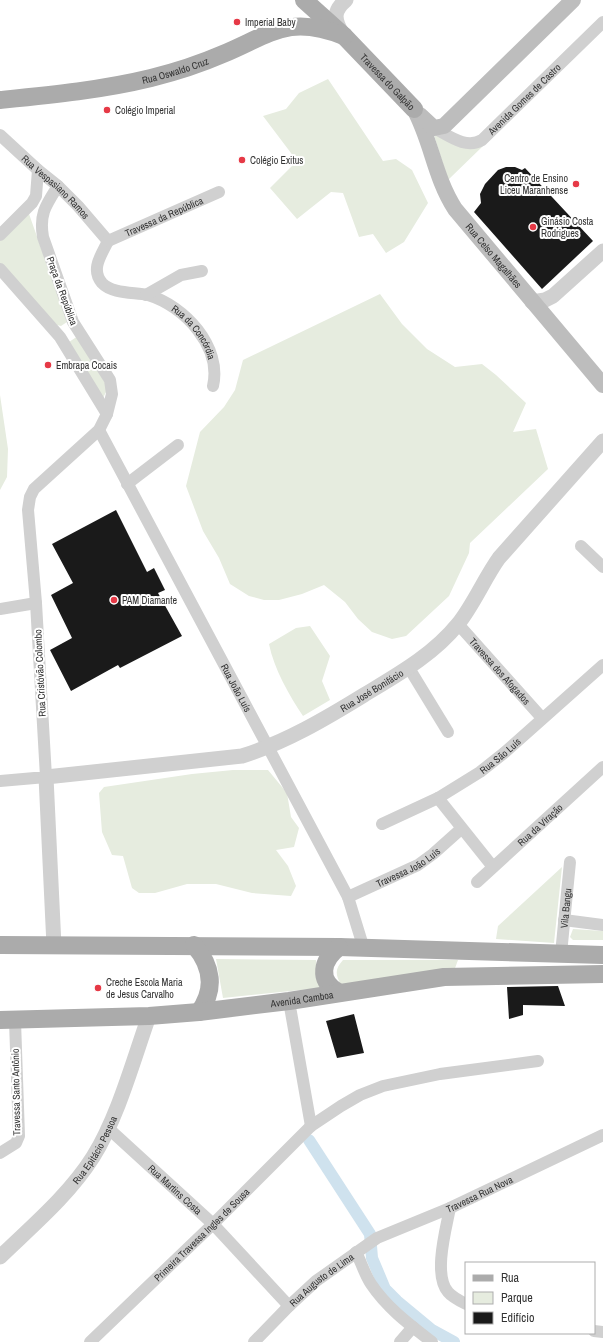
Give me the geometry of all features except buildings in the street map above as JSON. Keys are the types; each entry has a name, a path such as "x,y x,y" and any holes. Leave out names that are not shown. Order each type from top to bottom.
{"main road":[{"name":"Travessa do Galpão","path":"304,0 344,36 432,127"},
{"path":"432,127 438,128 446,123 573,0"},
{"name":"Rua Oswaldo Cruz","path":"0,100 59,94 151,78 224,54 268,32 284,27 310,27 324,29 344,36"},
{"name":"Rua Celso Magalhães","path":"414,109 427,138 443,189 451,204 532,302 603,384"},
{"path":"0,945 339,948 603,955"},
{"path":"194,946 204,959 210,977 208,997 199,1012"},
{"path":"338,992 328,982 324,969 326,960 339,948"},
{"name":"Avenida Camboa","path":"8,1021 149,1016 199,1012 289,1001 338,992 444,977 603,974"}],"street":[{"path":"344,36 336,22 335,16 338,8 346,0"},
{"name":"Avenida Gomes de Castro","path":"432,127 462,142 470,144 482,140 603,22"},
{"name":"Rua Vespasiano Ramos","path":"0,135 58,186 108,240"},
{"path":"0,235 32,203 36,196 38,170"},
{"name":"Praça da República","path":"58,186 42,213 41,226 43,238 77,329 110,380 112,394 99,430"},
{"name":"Travessa da República","path":"108,240 219,192"},
{"name":"Rua da Concórdia","path":"108,240 96,265 98,275 102,282 113,288 146,295 169,305 182,314 197,329 214,359 216,374 213,386"},
{"path":"532,302 545,300 553,296 603,250"},
{"name":"Praça da República","path":"0,269 60,337 106,414"},
{"path":"146,295 182,275 202,271"},
{"path":"60,337 77,329"},
{"name":"Rua João Luís","path":"99,430 348,897 364,949"},
{"name":"Rua Cristóvão Colombo","path":"54,946 36,603 28,510 30,496 34,489 99,430"},
{"name":"Rua José Bonifácio","path":"46,777 242,756 269,747 326,718 409,668 458,624 500,558 603,441"},
{"path":"127,484 178,445"},
{"path":"582,546 603,567"},
{"path":"0,609 36,603"},
{"name":"Travessa dos Afogados","path":"458,624 542,718"},
{"name":"Rua São Luís","path":"382,824 438,798 480,772 504,753 603,665"},
{"path":"409,668 448,732"},
{"name":"Rua da Viração","path":"477,882 603,767"},
{"path":"0,781 46,777"},
{"path":"438,798 461,829 494,867"},
{"name":"Travessa João Luís","path":"348,897 418,865 461,829"},
{"name":"Vila Bangu","path":"561,954 570,862"},
{"path":"564,920 603,925"},
{"path":"289,1001 311,1126"},
{"name":"Rua Epitácio Pessoa","path":"0,1257 72,1184 92,1157 108,1128 149,1016"},
{"name":"Travessa Santo Antônio","path":"0,1153 16,1144 19,1136 8,1021"},
{"name":"Primeira Travessa Ingles de Sousa","path":"90,1342 213,1224 311,1126 360,1095 383,1086 440,1074 538,1061"},
{"name":"Rua Martins Costa","path":"108,1128 213,1224 289,1306"},
{"name":"Travessa Rua Nova","path":"356,1252 372,1241 450,1208 603,1135"},
{"path":"450,1208 441,1268 442,1283 448,1293 465,1303"},
{"name":"Rua Augusto de Lima","path":"254,1342 316,1281 356,1252 370,1282 382,1299 432,1342"},
{"path":"400,1342 413,1327"}],"green space":[{"path":"328,79 383,161 396,159 412,170 428,203 404,242 386,253 373,234 359,237 343,193 331,192 297,219 270,188 297,161 263,116 286,109 299,93"},
{"path":"434,135 483,146 448,180"},
{"path":"28,211 67,322 61,326 57,325 0,264 0,241"},
{"path":"380,294 402,324 427,349 455,367 482,364 526,403 513,432 536,429 548,469 470,543 469,553 449,596 406,636 392,639 372,632 358,619 345,602 324,585 302,594 279,600 264,600 249,596 230,584 219,558 203,531 186,486 200,432 224,407 235,390 243,360"},
{"path":"78,336 108,388 103,398 69,342"},
{"path":"0,395 8,449 7,477 0,490"},
{"path":"310,626 330,656 322,681 330,700 303,716 292,699 274,663 269,644 296,628"},
{"path":"233,770 268,770 287,793 291,817 299,828 294,847 276,850 288,866 296,886 291,896 252,893 216,884 187,884 155,893 139,893 132,888 123,856 112,855 102,832 99,793 104,787 192,774"},
{"path":"562,867 554,943 496,939 498,926"},
{"path":"573,929 603,931 603,940 573,940 570,937"},
{"path":"216,959 316,960 320,988 223,998"},
{"path":"343,960 458,960 454,971 341,985 338,978 337,969"}],"waterway":[{"path":"309,1140 370,1234 372,1258 385,1289 432,1330 454,1342"}],"place":[{"name":"Imperial Baby","path":"237,22"},
{"name":"Colégio Imperial","path":"107,110"},
{"name":"Colégio Exitus","path":"242,160"},
{"name":"Centro de Ensino Liceu Maranhense","path":"576,184"},
{"name":"Ginásio Costa Rodrigues","path":"533,227"},
{"name":"Embrapa Cocais","path":"48,365"},
{"name":"PAM Diamante","path":"114,600"},
{"name":"Creche Escola Maria de Jesus Carvalho","path":"98,988"}]}
